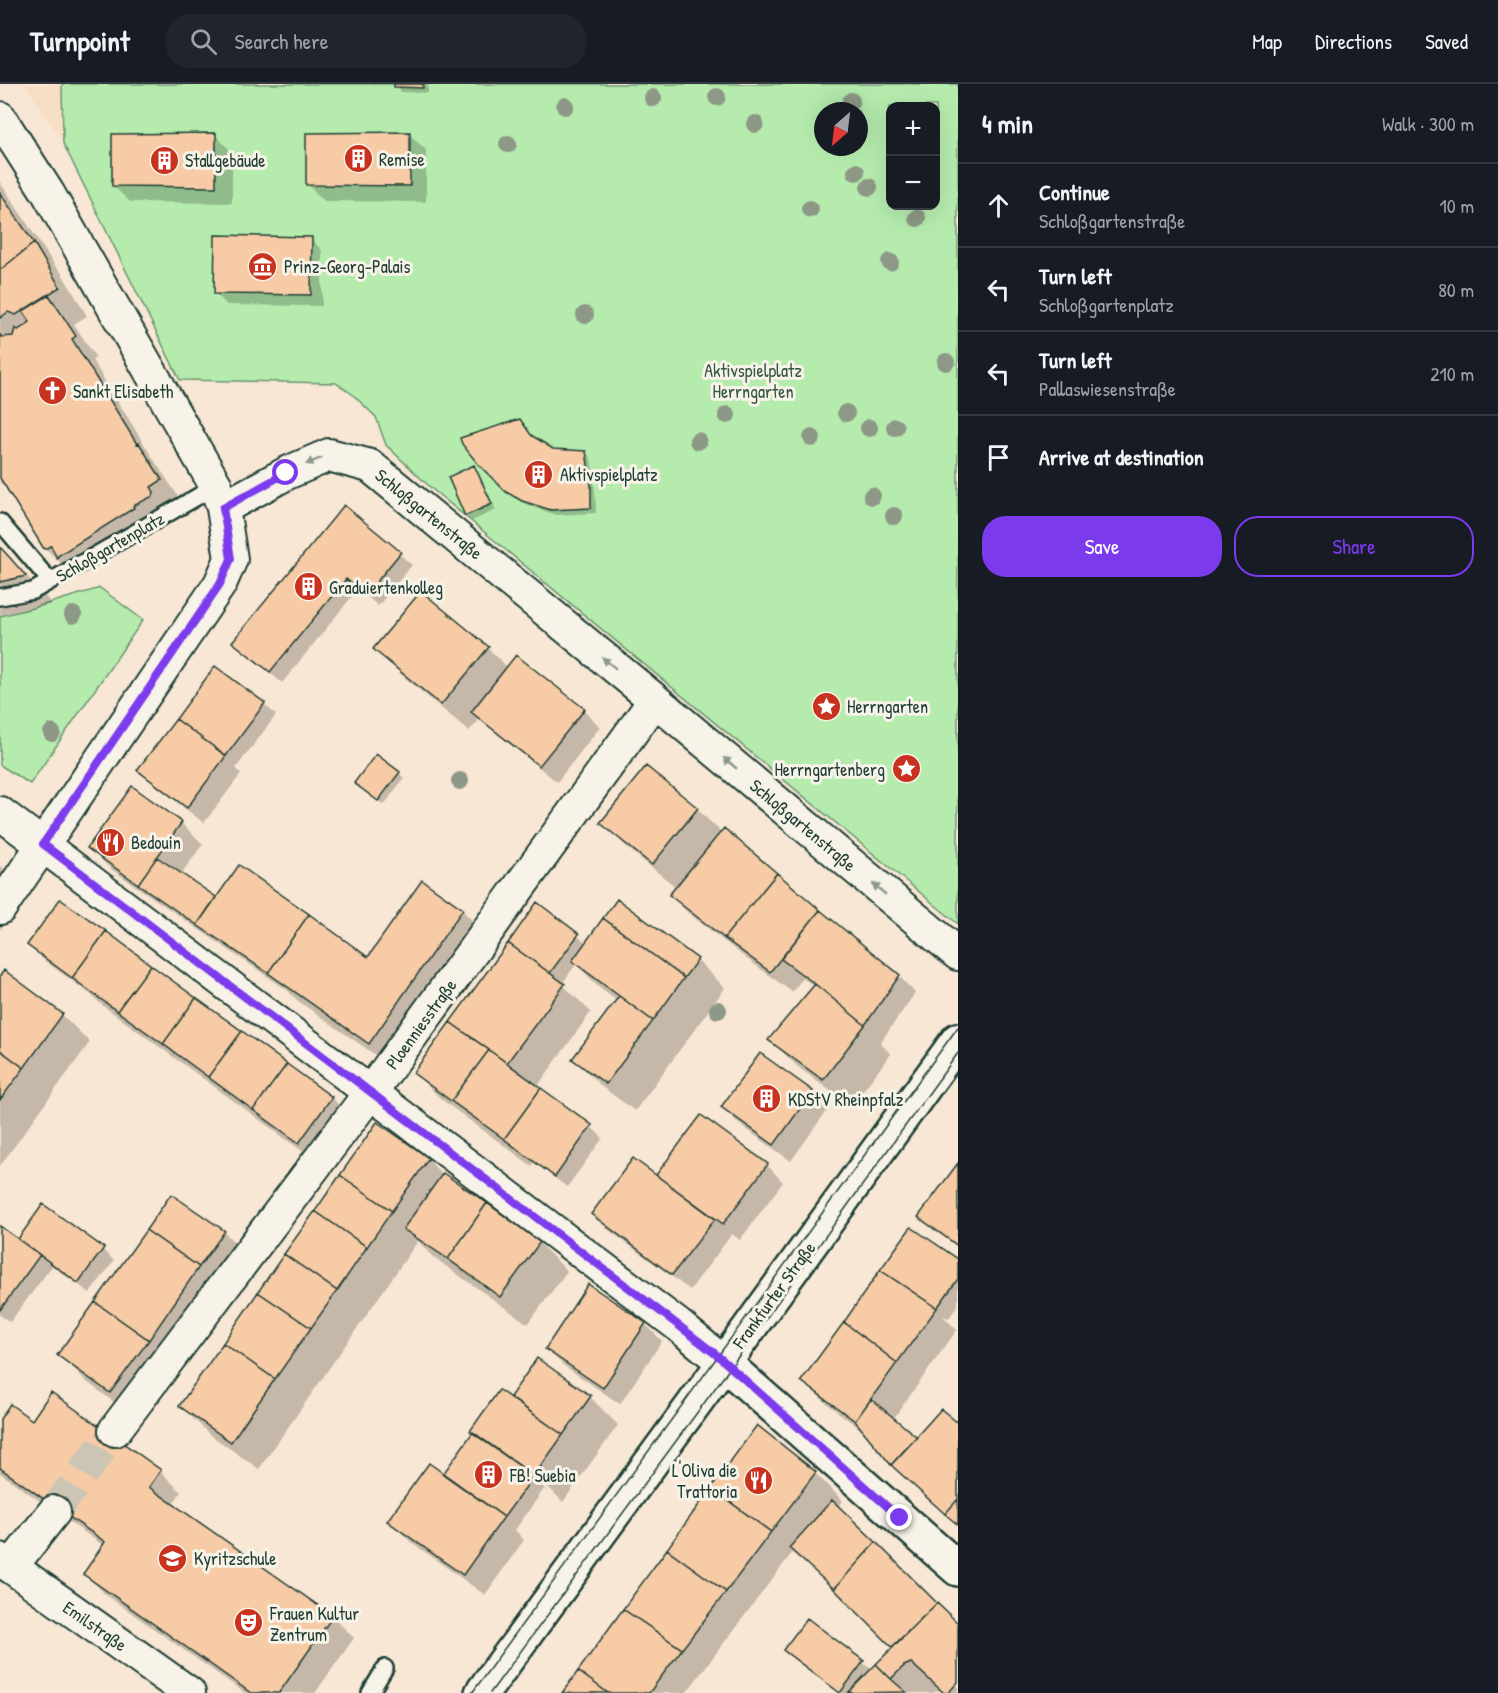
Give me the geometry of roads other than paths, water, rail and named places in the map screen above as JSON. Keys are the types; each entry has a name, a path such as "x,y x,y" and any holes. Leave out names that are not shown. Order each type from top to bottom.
{"main road":[{"name":"Frankfurter Straße","path":"482,1693 958,1040"},
{"path":"724,1363 958,1569"}],"street":[{"path":"0,118 48,193 220,497 231,559 220,584 0,908"},
{"name":"Schloßgartenstraße","path":"220,497 328,455 370,466 655,700 958,954"},
{"name":"Ploenniesstraße","path":"115,1430 370,1093 655,700"},
{"path":"0,813 678,1325 724,1363"},
{"path":"6,1563 54,1512"},
{"name":"Emilstraße","path":"6,1563 189,1693"}],"lane":[{"name":"Schloßgartenplatz","path":"0,597 33,591 220,497"},
{"path":"0,522 50,581"},
{"path":"370,1693 385,1668"}],"tunnel":[{"path":"54,1512 115,1430"}],"tram line":[{"path":"472,1693 958,1027"},
{"path":"490,1693 730,1368 958,1053"}],"place":[{"name":"Remise","path":"358,159"},
{"name":"Stallgebäude","path":"164,160"},
{"name":"Prinz-Georg-Palais","path":"263,266"},
{"name":"Sankt Elisabeth","path":"52,391"},
{"name":"Aktivspielplatz","path":"539,474"},
{"name":"Graduiertenkolleg","path":"308,587"},
{"name":"Herrngarten","path":"826,706"},
{"name":"Herrngartenberg","path":"906,769"},
{"name":"Bedouin","path":"110,842"},
{"name":"KDStV Rheinpfalz","path":"767,1099"},
{"name":"FB! Suebia","path":"489,1475"},
{"name":"L'Oliva die Trattoria","path":"758,1480"},
{"name":"Kyritzschule","path":"173,1558"},
{"name":"Frauen Kultur Zentrum","path":"249,1623"}],"park label":[{"name":"Aktivspielplatz Herrngarten","path":"753,380"}]}
